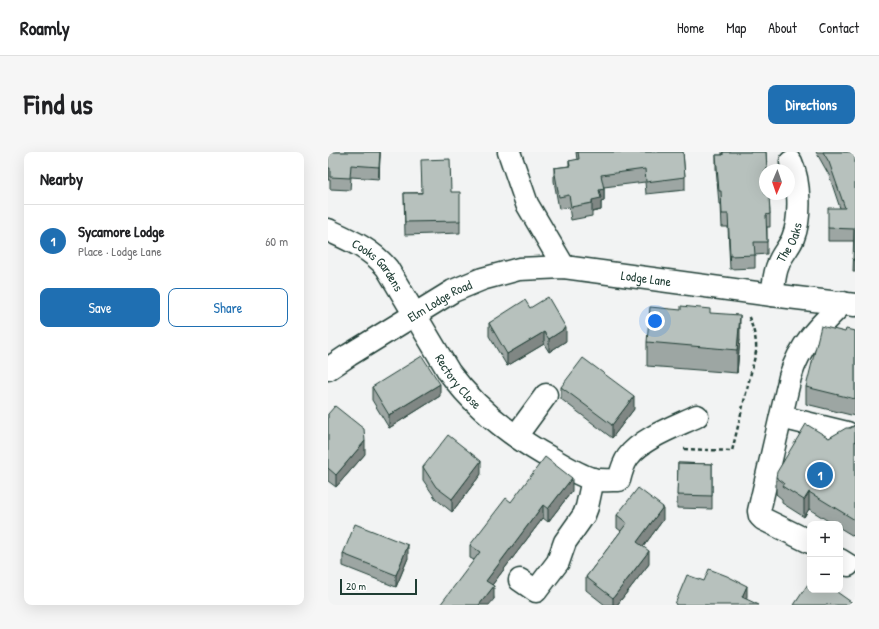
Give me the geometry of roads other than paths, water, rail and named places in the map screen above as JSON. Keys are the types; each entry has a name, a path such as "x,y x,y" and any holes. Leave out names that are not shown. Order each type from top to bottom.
{"street":[{"path":"508,152 527,204 564,267"},
{"name":"The Oaks","path":"772,295 778,265 794,236 798,211 795,198"},
{"name":"Cooks Gardens","path":"328,230 368,250 378,258 387,268 415,314"},
{"name":"Lodge Lane","path":"564,267 849,304"},
{"name":"Elm Lodge Road","path":"328,369 453,291 499,273 519,269 564,267"},
{"path":"807,541 764,520 761,518 759,513 790,377 800,352 820,326 849,304"},
{"name":"Rectory Close","path":"415,314 449,372 458,385 480,409 516,436 561,464 592,479 619,480 624,466 635,450 657,436 697,416"},
{"path":"516,436 546,395"},
{"path":"781,417 848,433"},
{"path":"520,580 536,591 558,562 565,542 586,511 592,479"}],"place":[{"name":"Sycamore Lodge","path":"820,475"}]}
